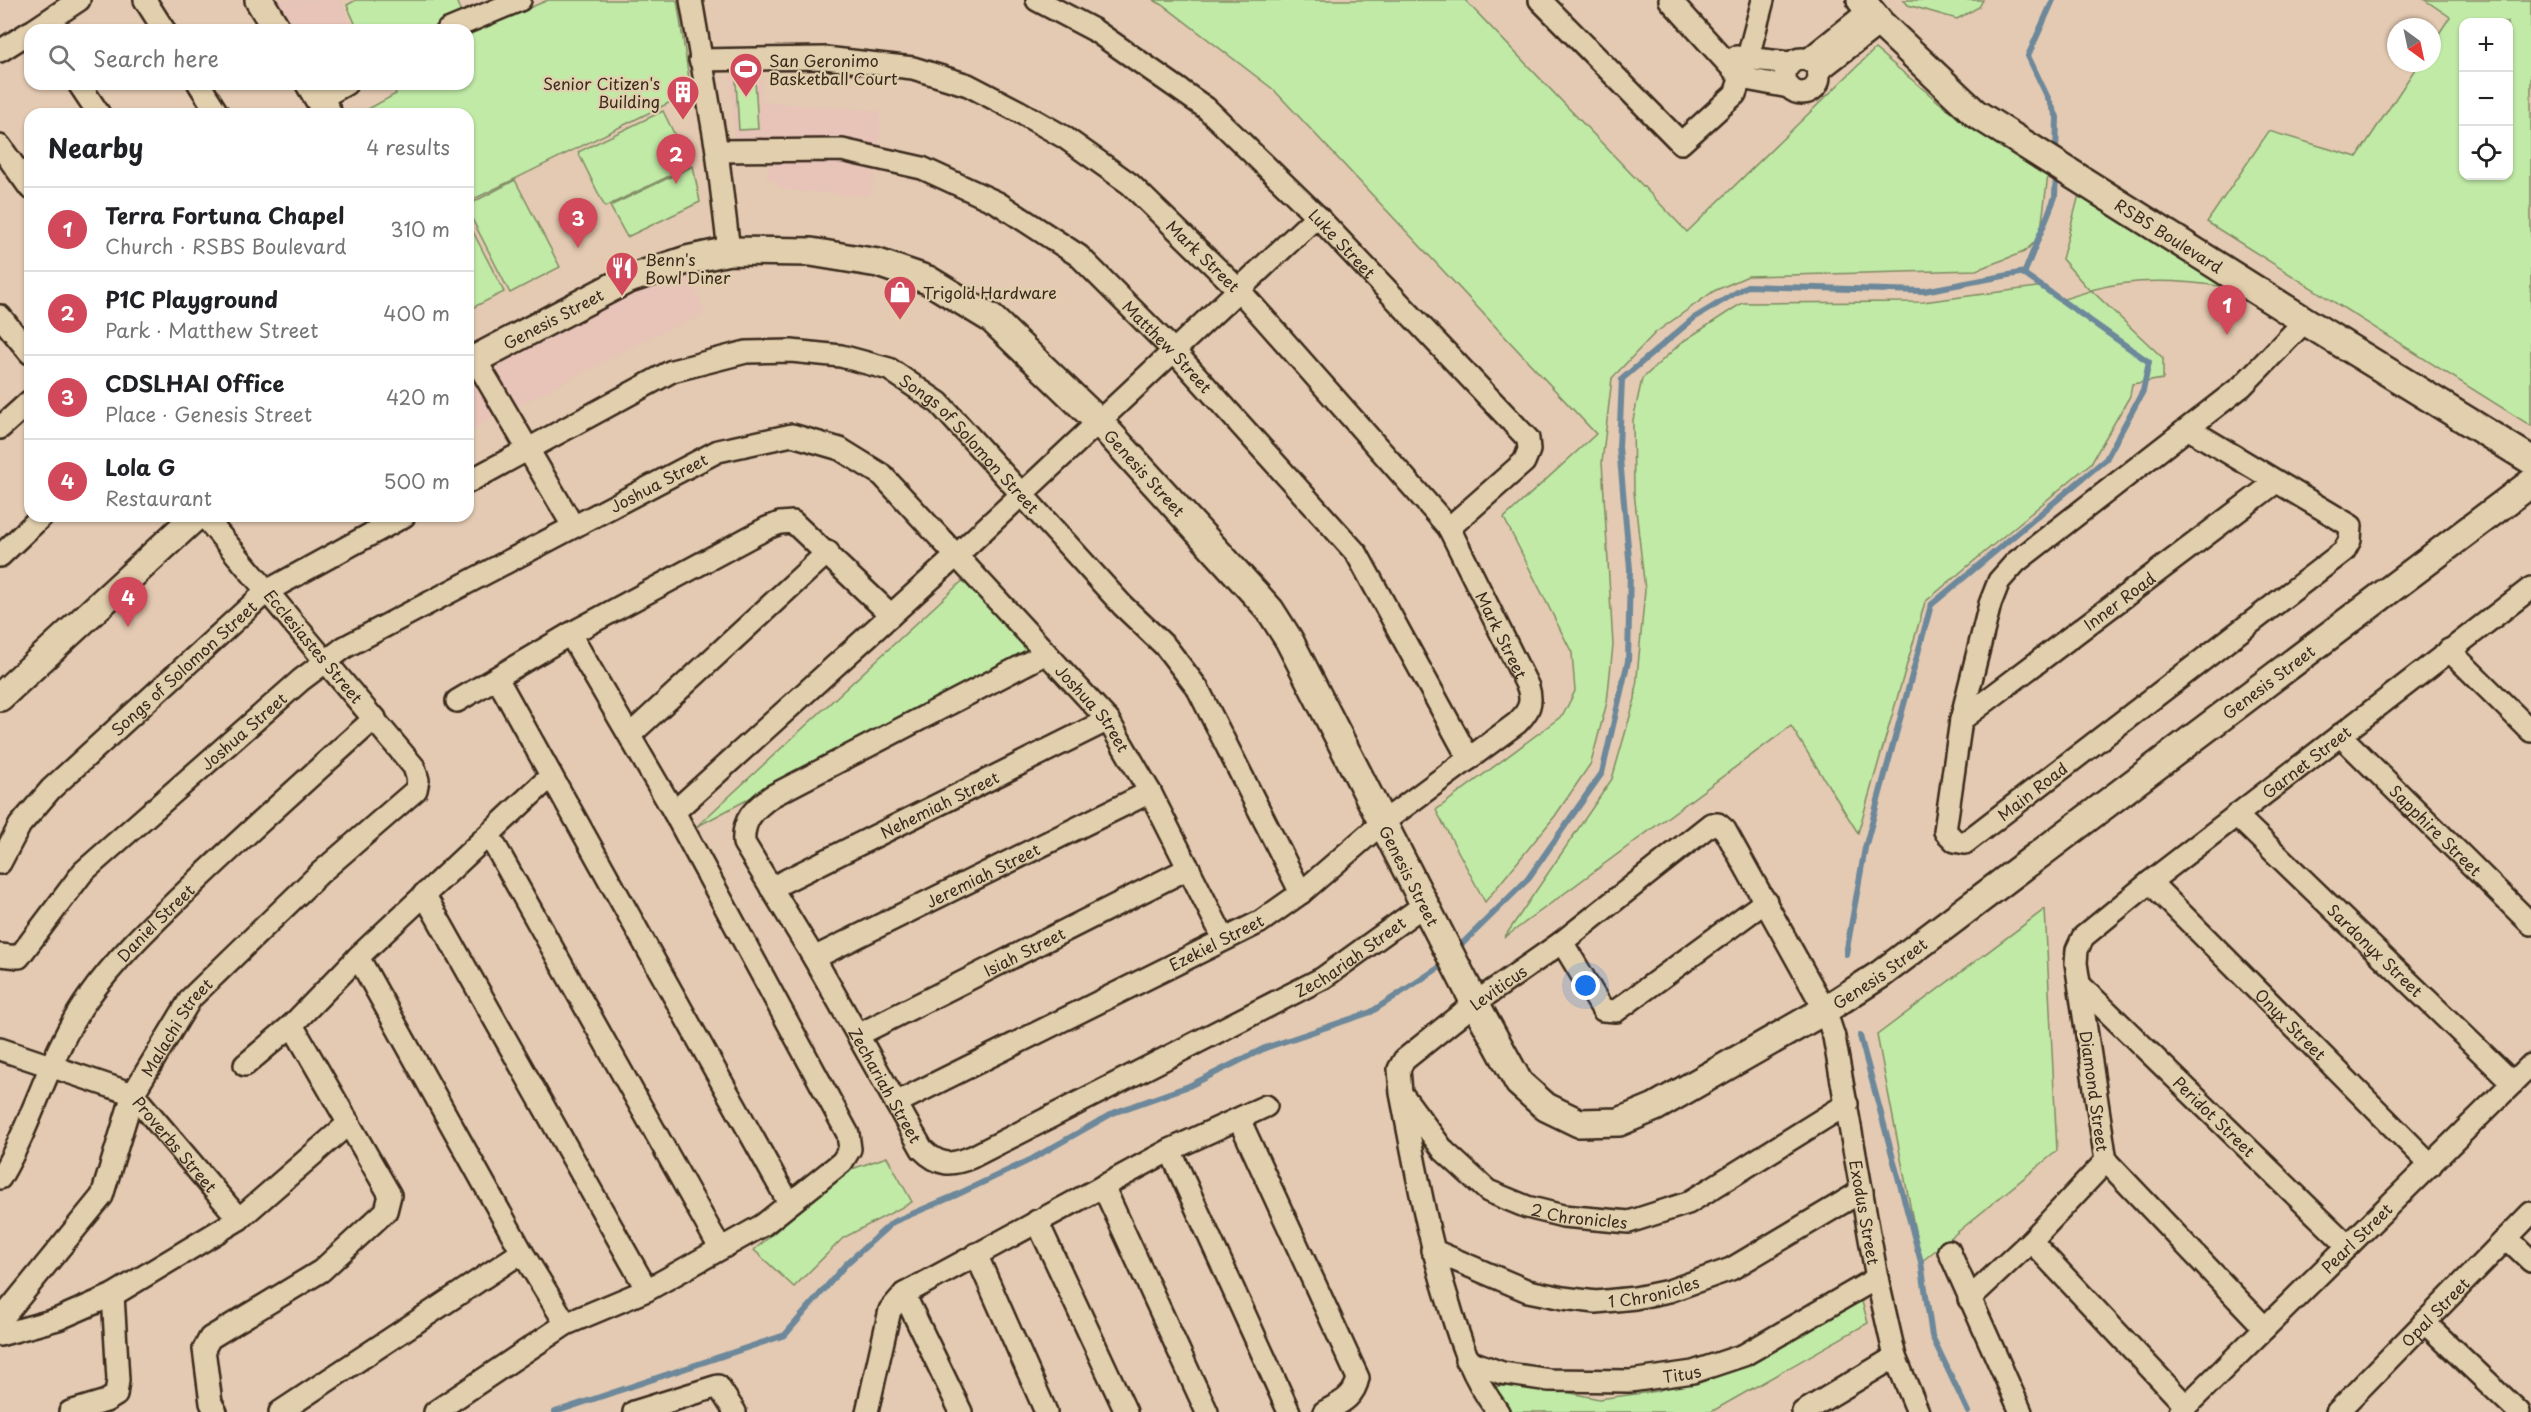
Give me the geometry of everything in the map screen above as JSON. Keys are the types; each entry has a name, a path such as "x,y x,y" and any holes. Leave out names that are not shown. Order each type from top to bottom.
{"street":[{"path":"44,24 79,0"},
{"path":"145,0 160,24"},
{"path":"259,0 273,24"},
{"path":"462,24 520,0"},
{"path":"691,0 699,60 717,151 729,251"},
{"name":"Luke Street","path":"1037,0 1094,30 1206,108 1317,216 1528,440 1530,450 1524,462 1449,528"},
{"path":"1540,0 1681,143 1735,94 1742,78 1763,0"},
{"path":"1670,0 1742,78 1788,87 1800,93 1812,89 1817,84 1805,65 1748,57 1724,57"},
{"path":"1788,87 1784,75 1805,65 1870,11"},
{"name":"RSBS Boulevard","path":"1870,11 1975,113 2088,186 2531,460"},
{"path":"0,51 24,37"},
{"name":"Mark Street","path":"699,60 825,58 913,68 968,85 1064,137 1130,184 1239,290 1449,528 1528,687 1531,697 1530,706"},
{"path":"83,90 95,108"},
{"path":"203,90 214,108"},
{"path":"319,99 335,90"},
{"path":"0,146 24,180"},
{"name":"Matthew Street","path":"717,151 842,150 922,168 998,203 1079,256 1174,351 1357,554 1468,759"},
{"path":"674,812 956,557 1317,216"},
{"name":"Genesis Street","path":"474,354 626,280 687,260 729,251 811,252 878,263 928,280 992,320 1099,422 1270,610 1289,640 1424,905 1519,1083 1546,1107 1579,1124 1618,1122 1655,1107 1825,1010 1881,974 2373,604 2417,587 2464,547 2493,513 2531,483"},
{"path":"0,316 24,346"},
{"name":"Main Road","path":"2189,429 2351,526 2350,540 2344,551 1965,843 1955,841 1944,831 1961,720 1990,604 2000,581 2016,562 2189,429 2241,386 2305,321"},
{"name":"Songs of Solomon Street","path":"474,479 672,371 746,352 790,351 841,356 889,369 939,403 1123,606 1166,646 1198,689 1300,893"},
{"path":"474,363 573,526"},
{"path":"0,428 24,406"},
{"name":"Joshua Street","path":"0,955 19,957 83,872 326,660 356,641 718,451 792,435 840,448 882,475 1108,720 1150,792 1224,939"},
{"name":"Inner Road","path":"1961,720 2276,482"},
{"path":"0,556 36,522"},
{"path":"0,697 190,522"},
{"name":"Ecclesiastes Street","path":"209,522 375,718 414,767 418,780"},
{"name":"Songs of Solomon Street","path":"0,863 20,825 51,789 267,591 393,522"},
{"path":"458,701 570,634 780,523 794,522 828,552 891,615"},
{"path":"630,735 828,552"},
{"name":"Garnet Street","path":"2083,937 2236,815 2531,588"},
{"path":"435,1412 566,1324 647,1290 763,1225 842,1162 850,1149 848,1134 674,812 570,634"},
{"path":"2449,650 2531,731"},
{"name":"Zechariah Street","path":"1045,654 772,796 757,806 743,830 744,843 814,958 922,1149 930,1157 941,1164 956,1164 1323,978 1424,905"},
{"path":"497,678 789,1203"},
{"name":"Ezekiel Street","path":"896,1103 1260,922 1300,893 1382,823 1517,723 1530,706"},
{"name":"Daniel Street","path":"0,1178 11,1160 51,1065 87,1000 128,947 270,812 375,718"},
{"name":"Nehemiah Street","path":"771,888 1108,720"},
{"name":"Sapphire Street","path":"2340,735 2531,924"},
{"path":"245,1065 292,1025 358,957 551,776"},
{"name":"Malachi Street","path":"0,1321 102,1196 133,1094 191,998 320,873 416,790 418,780"},
{"name":"Jeremiah Street","path":"814,958 1150,792"},
{"name":"Sardonyx Street","path":"2236,815 2513,1083"},
{"name":"Leviticus","path":"1498,1412 1483,1392 1466,1360 1432,1250 1401,1093 1399,1069 1404,1060 1475,1003 1562,942 1711,824 1718,824 1725,830 1825,1010"},
{"path":"489,835 720,1248"},
{"name":"Isiah Street","path":"858,1035 1189,868"},
{"name":"Onyx Street","path":"2150,882 2431,1164"},
{"path":"424,894 647,1290"},
{"path":"1562,942 1603,1011 1616,1011 1766,901"},
{"name":"Diamond Street","path":"1969,1299 2031,1241 2106,1161 2080,986 2077,950 2083,937"},
{"path":"358,957 522,1252 566,1324"},
{"name":"Peridot Street","path":"2080,986 2348,1246"},
{"name":"Exodus Street","path":"1825,1010 1834,1037 1877,1278 1895,1357 1918,1412"},
{"path":"216,1412 211,1403 204,1349 210,1338 321,1271 386,1210 390,1196 292,1025"},
{"name":"Proverbs Street","path":"0,1049 133,1094 238,1219"},
{"name":"Pearl Street","path":"2183,1409 2531,1065"},
{"name":"2 Chronicles","path":"1401,1093 1444,1151 1488,1191 1527,1207 1563,1216 1629,1222 1688,1203 1847,1104"},
{"path":"872,1406 890,1310 904,1294 1170,1150 1266,1106"},
{"path":"1239,1119 1358,1378 1351,1396 1324,1412"},
{"path":"0,1335 58,1319 113,1295 238,1219 349,1123"},
{"path":"1170,1150 1289,1412"},
{"path":"2106,1161 2265,1328"},
{"path":"1103,1186 1207,1412"},
{"name":"1 Chronicles","path":"1432,1250 1528,1291 1596,1302 1635,1298 1670,1291 1731,1269 1862,1191"},
{"name":"Opal Street","path":"2337,1412 2531,1213"},
{"path":"1037,1221 1126,1412"},
{"path":"2507,1238 2531,1261"},
{"path":"2031,1241 2183,1409"},
{"path":"1949,1251 2021,1412"},
{"path":"280,1412 522,1252"},
{"path":"976,1254 1046,1412"},
{"name":"Titus","path":"1466,1360 1502,1372 1549,1380 1630,1381 1693,1371 1744,1355 1877,1278"},
{"path":"904,1294 961,1412"},
{"path":"70,1412 106,1401 116,1395 118,1380 113,1295"},
{"path":"2424,1322 2519,1412"},
{"path":"1803,1412 1895,1357"},
{"path":"634,1412 718,1386 735,1412"}],"shaded area":[{"path":"272,0 341,0 350,24 290,24"},
{"path":"762,69 761,96 764,102 880,111 880,136 870,197 786,190 767,178 774,140 735,142 730,72"},
{"path":"686,269 705,314 650,337 515,408 490,366 542,337"},
{"path":"474,377 496,416 474,429"}],"green space":[{"path":"356,0 456,0 461,13 440,24 355,24 347,5"},
{"path":"548,0 677,0 691,92 474,199 474,108 370,108 396,94 394,90 474,90 474,31"},
{"path":"1153,0 1465,0 1687,232 1875,49 1965,124 2048,175 2040,237 2024,252 1976,270 1748,276 1714,291 1655,333 1612,378 1602,462 1613,645 1607,702 1591,763 1555,816 1485,902 1436,810 1563,715 1575,691 1572,653 1504,518 1596,434 1274,90 1163,5"},
{"path":"1904,0 1983,0 1979,7 1957,19 1908,5"},
{"path":"2425,0 2531,0 2531,426 2207,222 2269,131 2357,157 2413,72 2441,72 2441,30 2450,17"},
{"name":"San Geronimo Basketball Court","path":"755,80 758,129 739,130 736,81"},
{"path":"663,111 690,166 605,207 578,152"},
{"path":"693,166 700,202 627,237 610,206"},
{"path":"515,180 560,267 510,293 474,223 474,202"},
{"path":"2079,195 2226,287 2141,281 2091,290 2163,358 2163,379 2132,384 2130,396 2091,463 1925,602 1858,833 1791,726 1504,938 1612,779 1635,699 1645,590 1634,492 1633,420 1642,379 1682,342 1742,303 1923,302 2044,286 2061,300 2090,291 2062,259"},
{"path":"474,234 504,292 474,307"},
{"path":"972,572 1038,645 696,827"},
{"path":"2045,909 2057,1151 1921,1262 1877,1035"},
{"path":"887,1157 912,1202 843,1238 794,1287 754,1250 846,1171"},
{"path":"1861,1298 1868,1323 1711,1412 1512,1412 1494,1386 1542,1387 1599,1399 1657,1391 1746,1361"}],"waterway":[{"path":"2053,0 2028,56 2057,117 2056,155"},
{"path":"1463,943 1527,880 1602,773 1628,661 1630,569 1619,447 1622,379 1694,318 1747,286 1924,291 2025,272 2024,274 2055,197 2056,171"},
{"path":"1846,954 1865,848 1931,605 2106,459 2143,391 2149,362 2024,274"},
{"path":"555,1412 785,1335 846,1264 893,1222 1030,1160 1113,1113 1189,1086 1265,1048 1371,1012 1440,967"},
{"path":"1860,1036 1921,1262 1932,1336 1968,1412"}],"place":[{"name":"San Geronimo Basketball Court","path":"746,98"},
{"name":"Senior Citizen's Building","path":"683,121"},
{"name":"P1C Playground","path":"676,184"},
{"name":"CDSLHAI Office","path":"578,248"},
{"name":"Benn's Bowl Diner","path":"622,297"},
{"name":"Trigold Hardware","path":"900,321"},
{"name":"Terra Fortuna Chapel","path":"2227,335"},
{"name":"Lola G","path":"128,627"}]}
